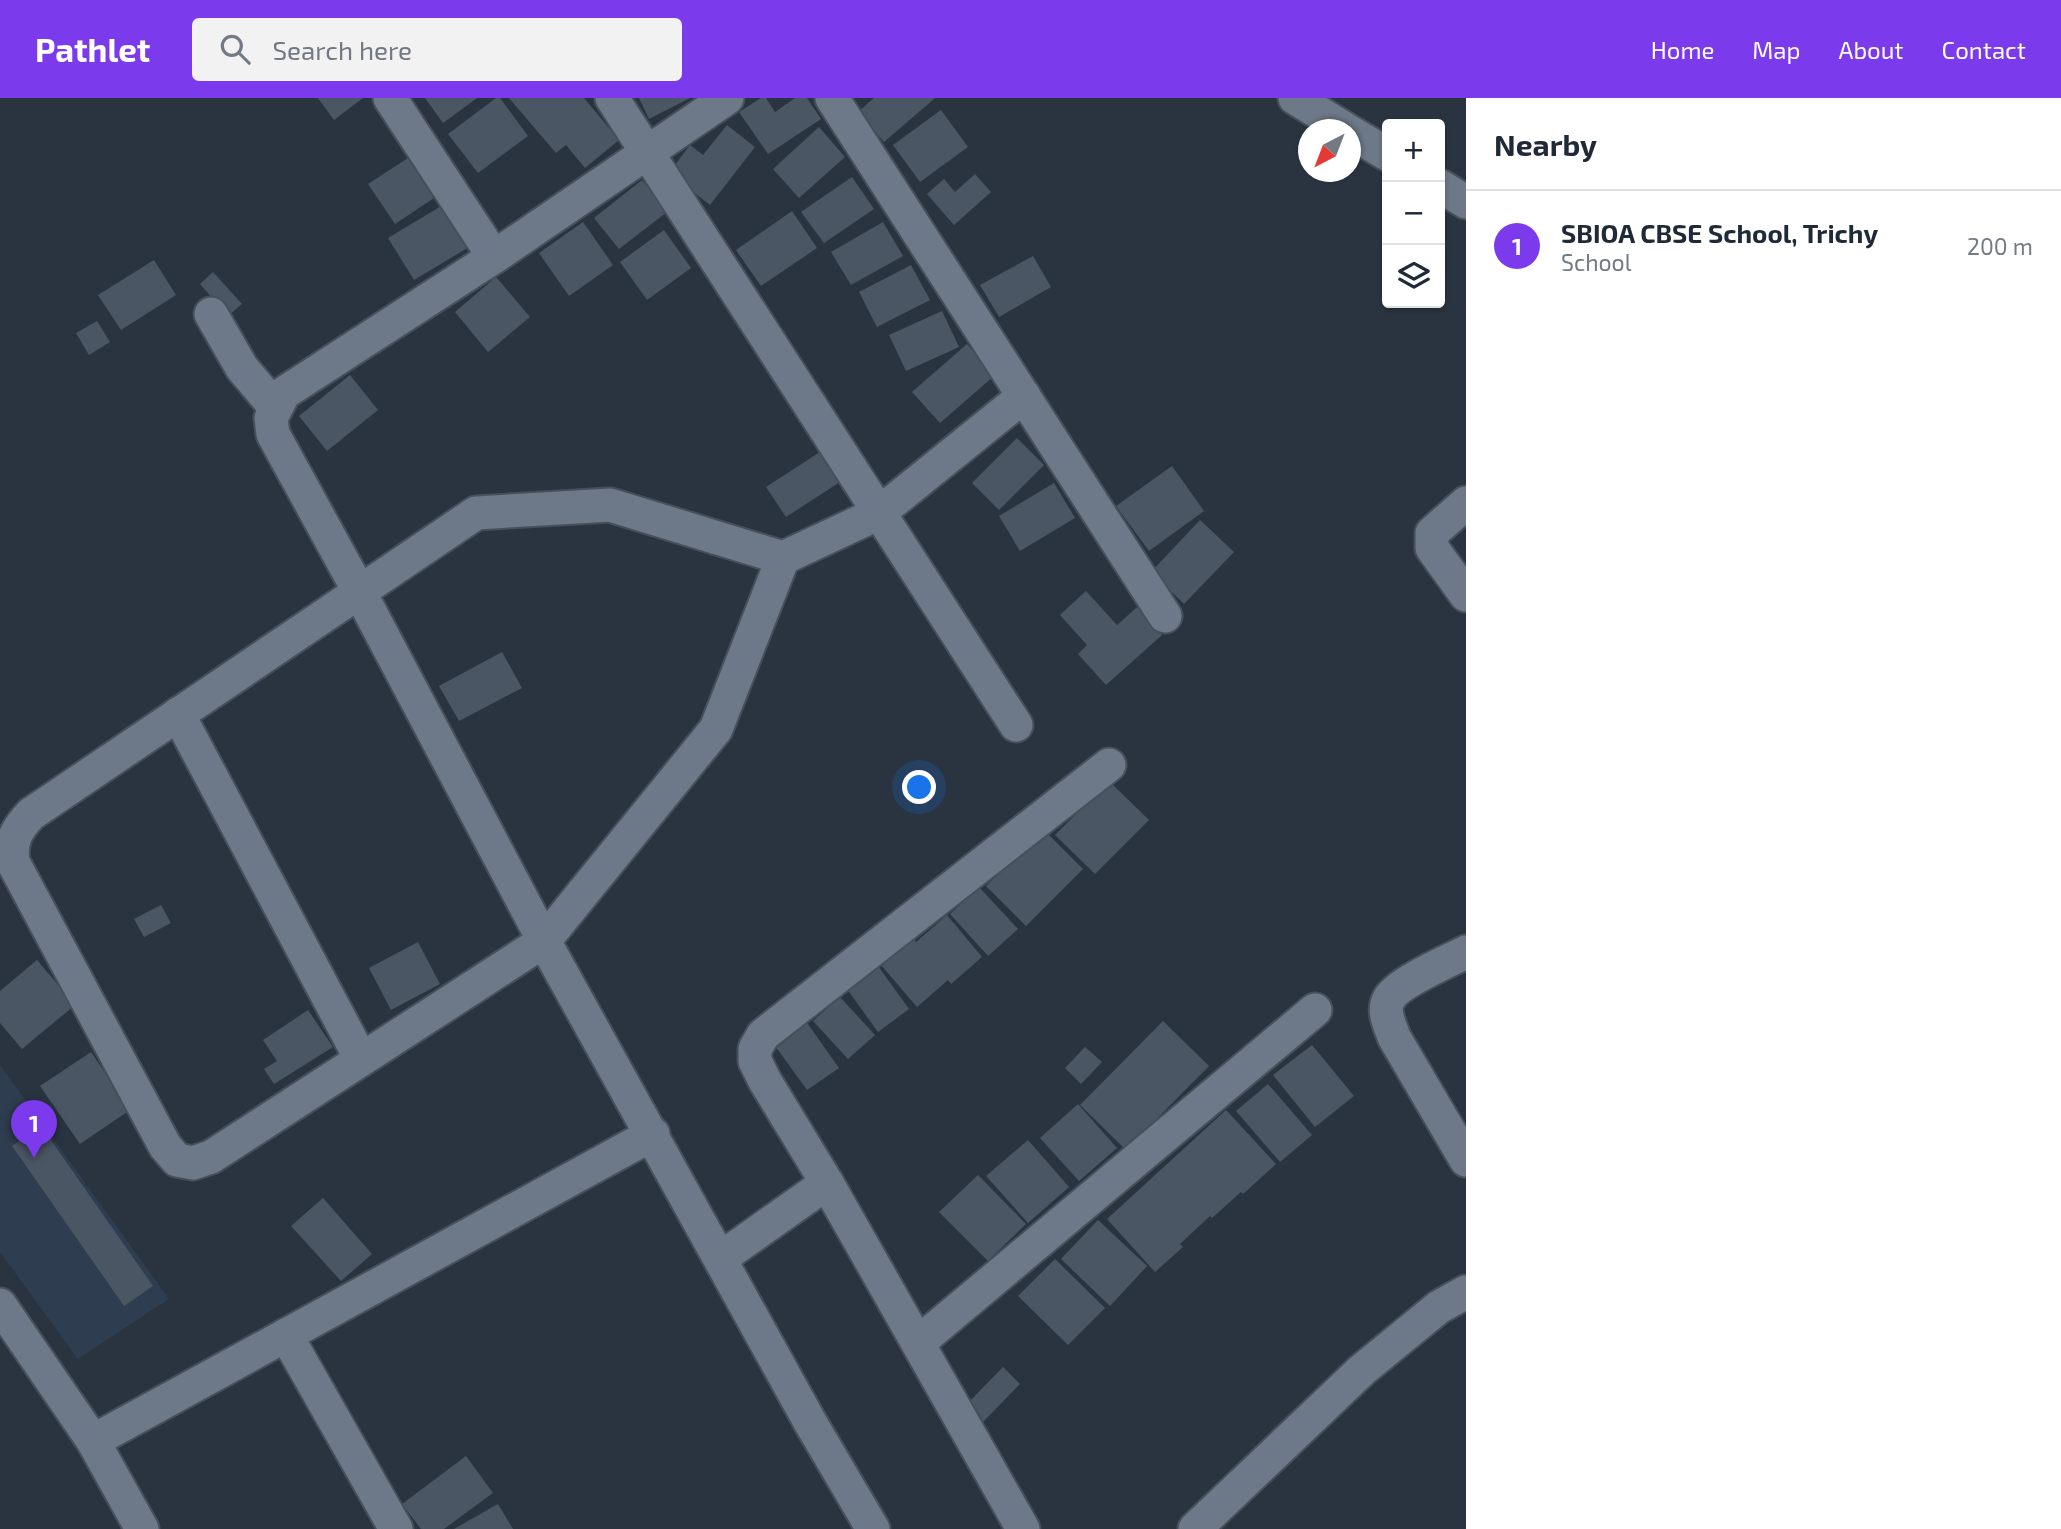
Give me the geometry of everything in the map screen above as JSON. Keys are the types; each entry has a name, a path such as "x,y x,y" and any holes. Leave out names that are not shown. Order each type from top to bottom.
{"street":[{"path":"390,98 494,257"},
{"path":"612,98 1016,725"},
{"path":"727,98 494,257 284,393 271,418 273,433 544,941 810,1422 873,1529"},
{"path":"832,98 1165,616"},
{"path":"1295,98 1329,119"},
{"path":"1361,138 1382,151"},
{"path":"1445,189 1466,202"},
{"path":"211,314 242,368 275,407"},
{"path":"783,558 716,729 544,941 211,1157 193,1163 177,1160 165,1146 13,862 11,847 16,830 31,814 476,513 610,505 783,558 879,513 1024,396"},
{"path":"1466,503 1432,533 1432,548 1466,595"},
{"path":"178,714 361,1059"},
{"path":"1023,1529 827,1183 755,1062 755,1049 763,1035 1109,765"},
{"path":"1466,952 1405,984 1389,999 1386,1016 1394,1037 1466,1160"},
{"path":"918,1343 1315,1010"},
{"path":"93,1441 653,1134"},
{"path":"721,1258 827,1183"},
{"path":"1195,1529 1370,1362 1439,1307 1466,1292"},
{"path":"0,1306 93,1441 142,1529"},
{"path":"286,1335 396,1529"}],"shaded area":[{"path":"0,1065 169,1299 78,1359 0,1252"}],"building":[{"path":"318,98 363,98 334,120"},
{"path":"425,98 477,98 443,123"},
{"path":"496,98 500,98 528,136 478,173 448,134"},
{"path":"509,98 584,98 619,140 585,168 566,145 556,153"},
{"path":"639,98 690,98 649,119"},
{"path":"761,98 766,98 775,112 795,98 807,98 821,119 768,154 739,112"},
{"path":"874,98 935,98 884,142 858,112"},
{"path":"941,110 968,147 920,182 893,145"},
{"path":"727,125 755,147 710,205 669,173 690,145 703,155"},
{"path":"819,127 845,157 799,198 773,169"},
{"path":"408,158 434,198 395,224 368,184"},
{"path":"975,174 991,192 954,225 927,194 944,179 955,192"},
{"path":"852,177 874,209 824,243 801,212"},
{"path":"642,180 667,212 619,249 594,218"},
{"path":"443,205 469,247 414,280 388,238"},
{"path":"792,211 817,248 761,286 736,250"},
{"path":"583,222 613,265 569,296 539,253"},
{"path":"883,222 903,256 851,285 831,252"},
{"path":"664,230 691,268 647,300 620,262"},
{"path":"1033,256 1051,287 999,317 980,285"},
{"path":"154,260 176,295 121,330 98,295"},
{"path":"911,265 930,300 877,327 859,292"},
{"path":"213,272 242,304 228,316 200,284"},
{"path":"496,277 530,317 488,352 455,312"},
{"path":"942,311 959,347 906,371 889,335"},
{"path":"97,321 110,342 89,355 76,333"},
{"path":"967,344 994,376 940,423 912,392"},
{"path":"350,375 378,410 327,451 299,416"},
{"path":"1017,438 1044,465 999,510 972,483"},
{"path":"823,450 843,480 786,517 766,487"},
{"path":"1172,466 1204,511 1149,551 1116,506"},
{"path":"1054,483 1075,518 1020,551 999,516"},
{"path":"1200,520 1234,552 1184,604 1151,572"},
{"path":"1086,591 1117,625 1137,607 1162,635 1106,685 1078,654 1087,645 1060,615"},
{"path":"502,652 522,688 459,721 439,686"},
{"path":"1109,781 1149,820 1095,874 1055,835"},
{"path":"1043,829 1083,869 1026,926 986,886"},
{"path":"979,887 1018,929 988,956 950,914"},
{"path":"161,905 171,923 144,937 134,919"},
{"path":"947,915 982,957 951,984 948,980 917,1007 881,965 913,938 916,942"},
{"path":"418,942 440,984 391,1010 369,968"},
{"path":"37,960 75,1005 22,1049 0,1023 0,991"},
{"path":"878,966 909,1009 878,1032 847,989"},
{"path":"840,997 875,1035 848,1059 813,1021"},
{"path":"308,1010 333,1047 274,1084 264,1069 277,1061 263,1040"},
{"path":"805,1020 839,1068 807,1090 773,1043"},
{"path":"1163,1021 1209,1066 1126,1150 1080,1105"},
{"path":"1312,1045 1354,1096 1315,1127 1273,1075"},
{"path":"1085,1047 1102,1062 1081,1084 1065,1068"},
{"path":"91,1052 130,1110 80,1144 40,1086"},
{"path":"1268,1084 1312,1135 1280,1162 1236,1111"},
{"path":"1078,1104 1117,1148 1079,1181 1040,1138"},
{"path":"1226,1110 1276,1164 1243,1194 1241,1192 1212,1218 1210,1216 1180,1244 1183,1247 1155,1272 1107,1219"},
{"path":"41,1126 153,1286 124,1306 12,1146"},
{"path":"1028,1140 1069,1187 1028,1223 986,1176"},
{"path":"978,1175 1026,1224 988,1261 939,1212"},
{"path":"323,1198 372,1254 341,1281 291,1226"},
{"path":"1098,1220 1147,1266 1110,1306 1061,1259"},
{"path":"1055,1259 1105,1308 1068,1345 1018,1296"},
{"path":"1003,1367 1020,1384 982,1423 965,1406"},
{"path":"466,1456 493,1493 444,1529 421,1529 402,1504"},
{"path":"498,1504 513,1529 454,1529"}],"place":[{"name":"SBIOA CBSE School, Trichy","path":"34,1158"}]}
